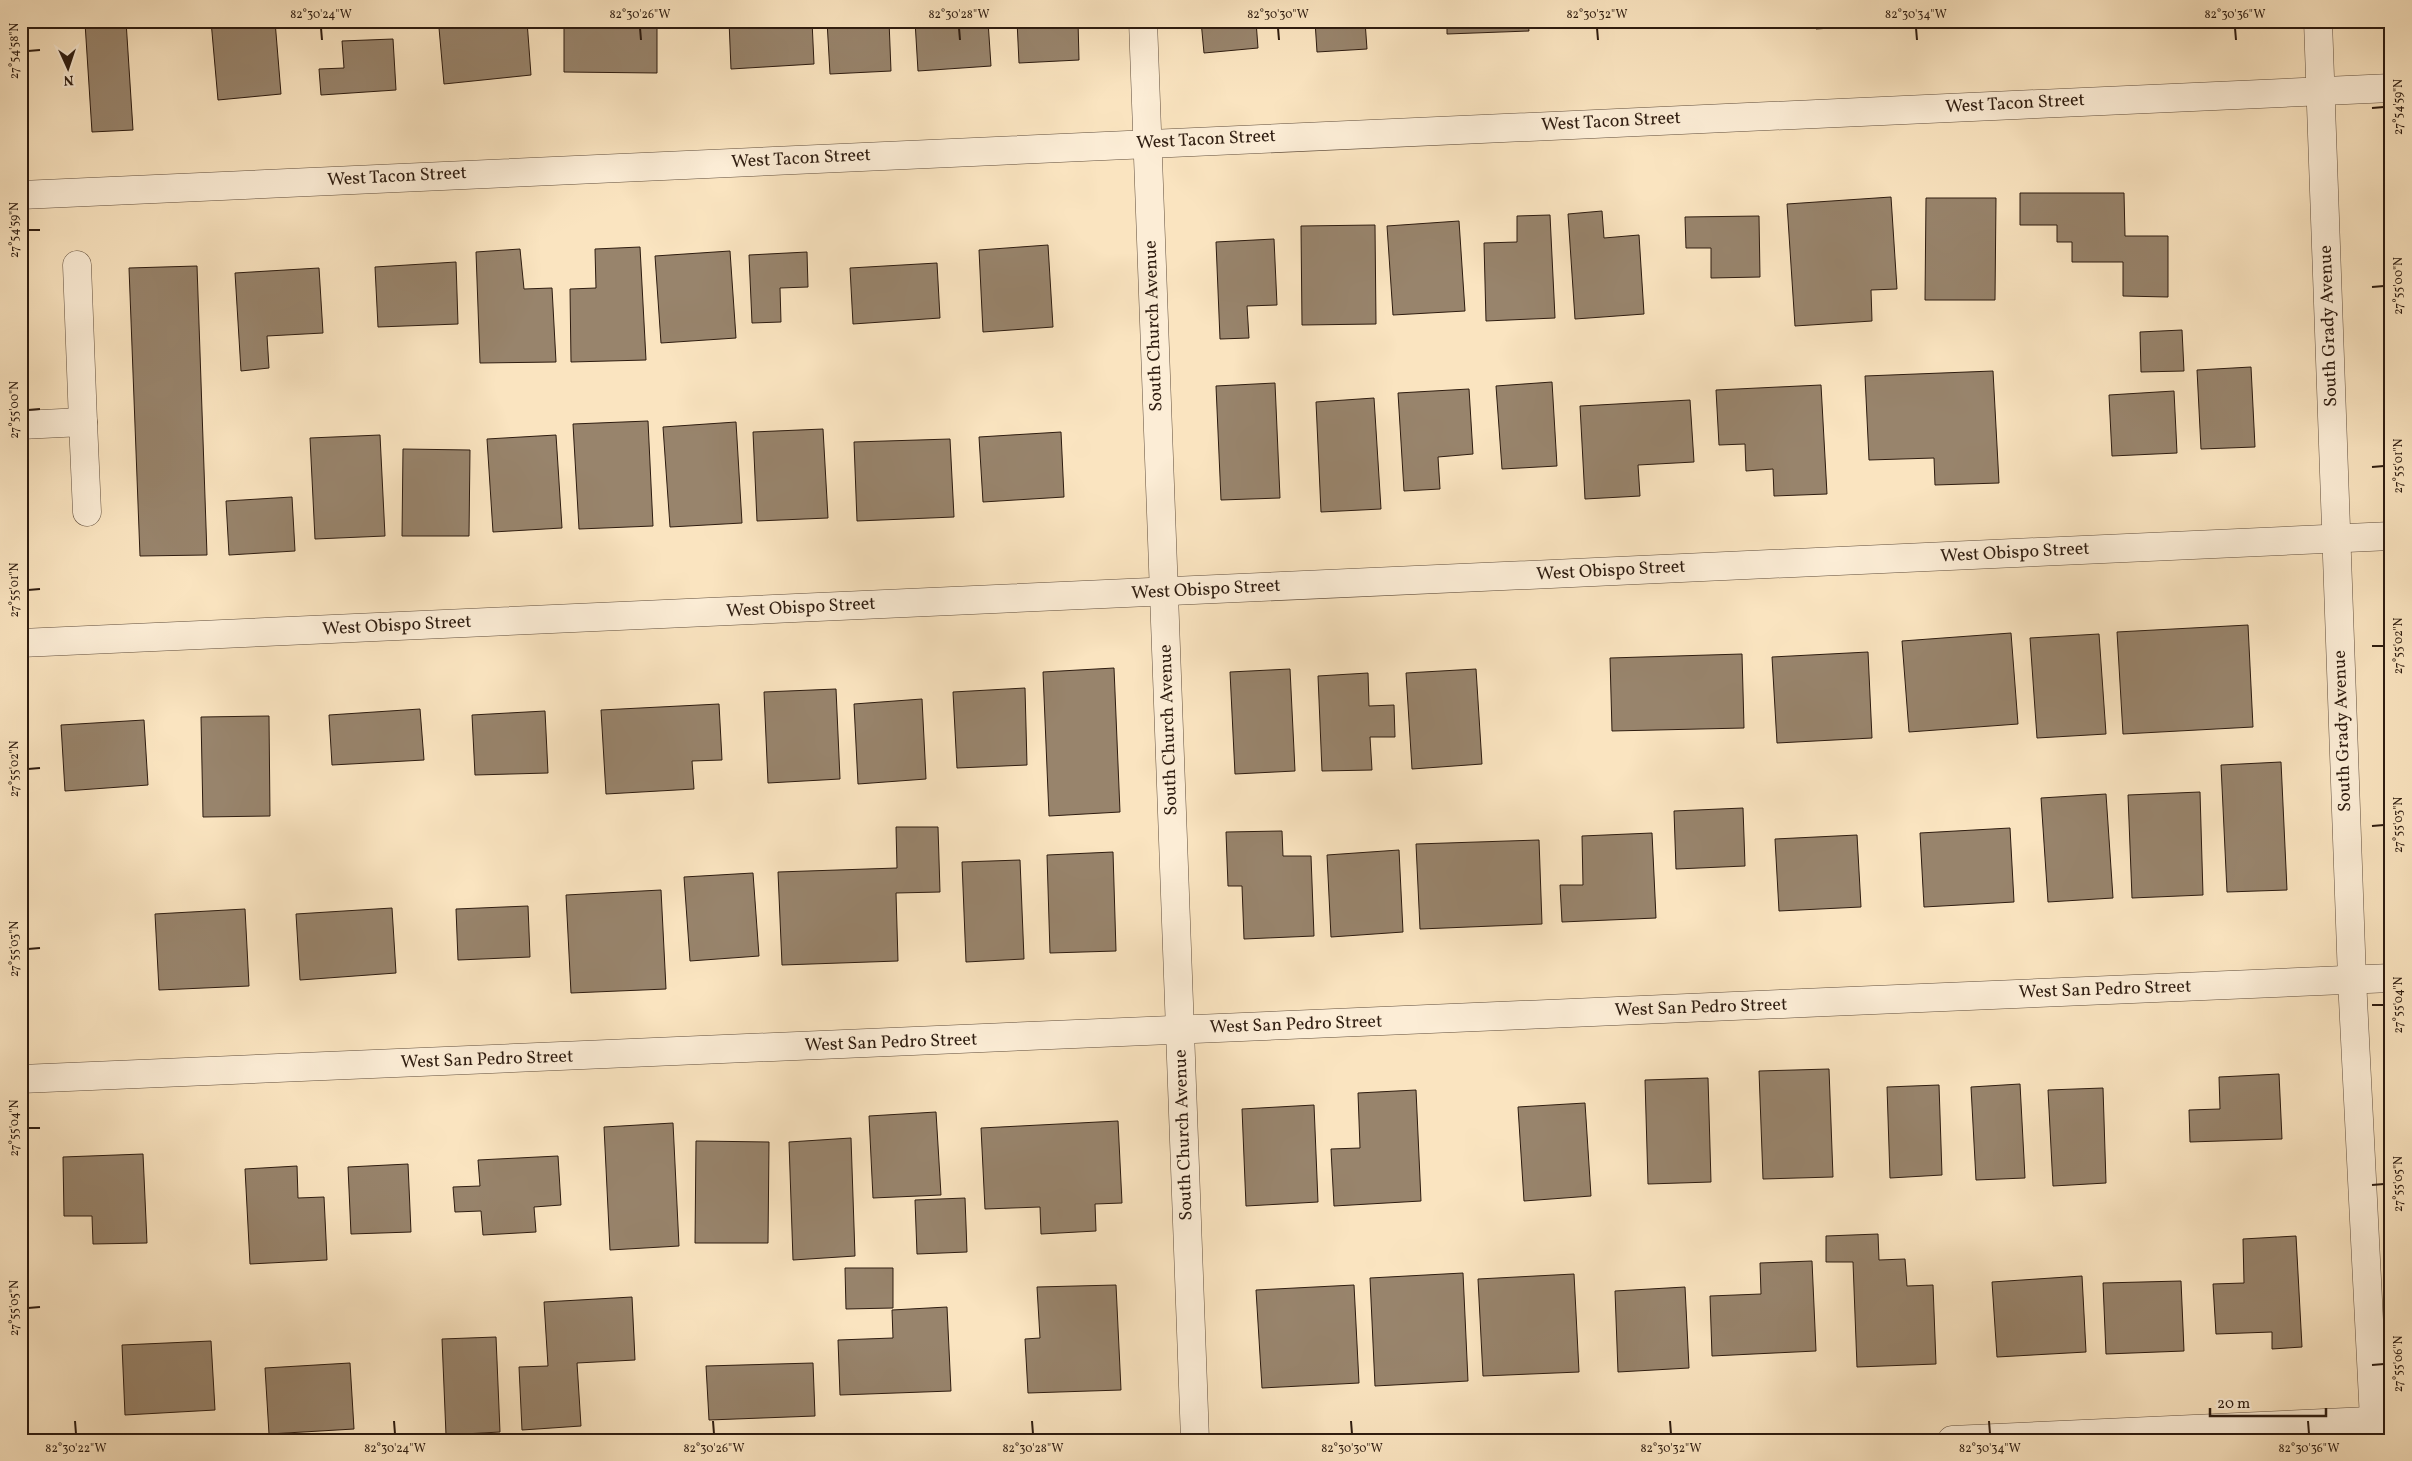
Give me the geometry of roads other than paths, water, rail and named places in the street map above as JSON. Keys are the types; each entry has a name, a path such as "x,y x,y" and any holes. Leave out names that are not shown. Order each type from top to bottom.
{"street":[{"name":"South Church Avenue","path":"1143,21 1195,1440"},
{"name":"South Grady Avenue","path":"2318,21 2352,979 2380,1427"},
{"name":"West Tacon Street","path":"21,195 2391,88"},
{"path":"77,265 87,512"},
{"path":"21,425 83,422"},
{"name":"West Obispo Street","path":"21,644 2391,536"},
{"name":"West San Pedro Street","path":"21,1079 2391,978"},
{"path":"1952,1440 2380,1427"}]}
